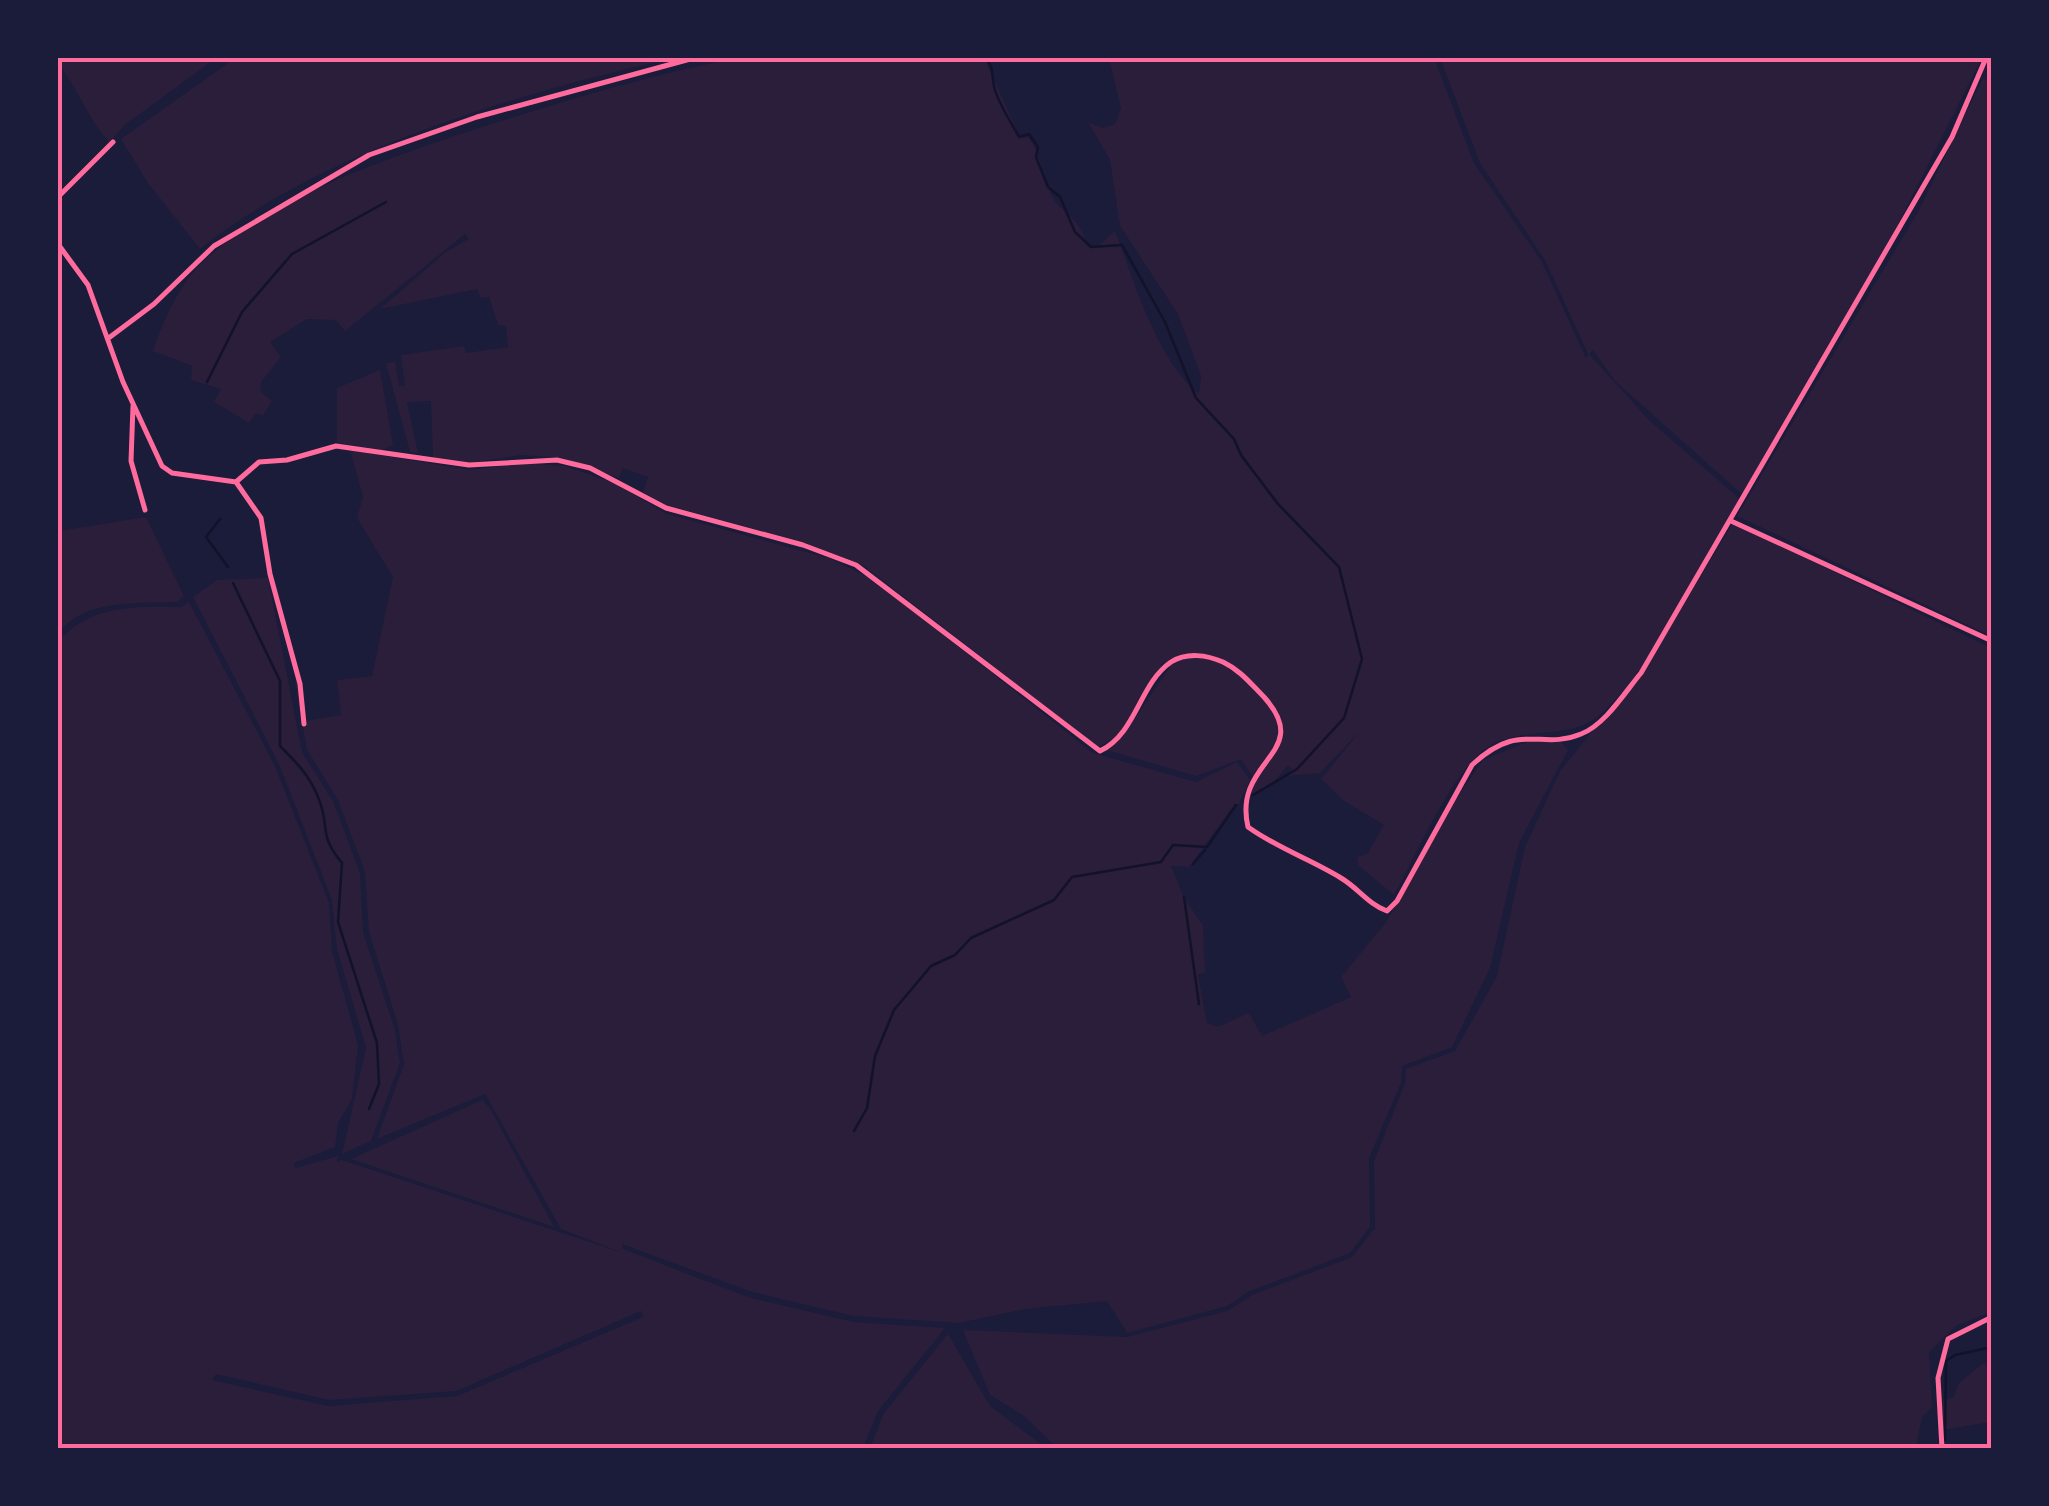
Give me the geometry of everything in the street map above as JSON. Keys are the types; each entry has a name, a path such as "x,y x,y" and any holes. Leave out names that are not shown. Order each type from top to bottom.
{"street":[{"path":"110,337 154,304 214,246 369,155 510,107 694,58"},
{"path":"236,482 260,462 286,460 336,446 469,465 557,460 590,468 666,508 803,546 856,566 1100,751 1111,745 1170,663 1195,655 1230,666 1273,708 1281,725 1275,752 1251,778 1246,794 1248,827 1277,848 1326,868 1372,905 1387,911 1397,901 1472,765 1485,753 1523,737 1579,736 1594,728 1641,673 1952,137 1986,58"},
{"path":"58,198 114,142"},
{"path":"58,244 88,284 133,406 162,466 172,473 236,482 261,518 270,574 300,684 304,724"},
{"path":"133,406 131,460 145,510"},
{"path":"1731,521 1992,641"},
{"path":"1942,1448 1938,1378 1948,1339 1992,1317"}],"shaded area":[{"path":"58,58 216,58 126,124 109,142 61,67 58,74"},
{"path":"235,58 675,58 554,88 426,129 304,182 200,249 148,183 121,139"},
{"path":"737,58 984,58 1020,137 1029,138 1033,144 1054,199 1079,227 1087,245 1096,248 1115,231 1159,341 1199,394 1201,376 1178,314 1120,226 1110,160 1088,122 1103,128 1115,124 1121,109 1109,58 1434,58 1474,163 1542,262 1586,358 1588,354 1545,260 1480,163 1440,58 1982,58 1891,238 1744,496 1615,381 1593,350 1589,354 1649,420 1741,500 1661,639 1624,690 1603,712 1579,727 1509,738 1480,753 1452,788 1394,895 1359,866 1357,857 1367,854 1384,825 1344,801 1321,779 1360,731 1320,773 1285,776 1292,769 1288,765 1272,784 1248,795 1255,780 1241,759 1196,776 1106,750 1125,733 1170,667 1163,662 1127,724 1108,743 1097,746 864,566 803,542 666,505 643,492 648,477 623,468 619,478 563,458 521,455 468,463 433,457 431,401 407,402 418,453 410,452 386,363 395,362 399,386 405,386 401,355 464,346 466,353 508,347 506,326 498,325 489,297 481,298 477,289 380,309 447,251 469,239 465,234 345,331 336,320 307,319 270,342 281,357 261,382 260,391 272,401 263,416 256,413 249,423 214,402 221,389 191,380 192,366 153,351 174,302 197,268 235,236 300,197 372,165 479,128 575,98"},
{"path":"1983,78 1991,82 1991,636 1737,516 1919,210"},
{"path":"380,370 393,445 382,450 337,443 337,388"},
{"path":"350,450 470,470 523,463 565,466 614,483 667,514 831,559 874,580 1093,753 1196,782 1237,762 1250,780 1239,804 1235,804 1189,867 1171,866 1184,898 1203,925 1205,972 1198,975 1207,1023 1217,1027 1249,1013 1262,1036 1351,997 1341,977 1387,921 1443,818 1483,760 1527,742 1561,742 1568,750 1519,843 1490,968 1452,1047 1402,1066 1401,1083 1369,1158 1370,1227 1350,1253 1248,1292 1227,1306 1127,1333 1107,1301 1025,1309 959,1323 853,1316 752,1292 622,1244 623,1249 751,1298 854,1322 945,1328 878,1411 863,1448 58,1448 58,642 98,614 130,608 181,607 189,602 275,766 329,903 332,951 358,1045 352,1099 338,1123 335,1147 294,1163 295,1168 338,1156 337,1162 342,1160 623,1253 561,1229 485,1094 377,1139 404,1064 398,1025 369,932 365,872 338,800 307,750 295,682 303,682 305,721 341,715 337,680 372,676 393,577 357,518 363,497","holes":["641,1311 643,1317 457,1396 328,1406 212,1380 216,1374 329,1400 456,1391"]},
{"path":"146,517 184,596 177,602 97,608 58,633 58,531"},
{"path":"1733,523 1991,648 1991,1312 1957,1325 1929,1352 1932,1407 1922,1417 1916,1448 1057,1448 1024,1416 990,1395 963,1330 1127,1337 1227,1311 1252,1295 1352,1257 1375,1228 1374,1161 1405,1083 1406,1069 1455,1051 1497,976 1525,847 1560,771 1649,662"},
{"path":"268,578 302,752 333,801 360,873 363,932 395,1030 400,1063 371,1141 342,1154 366,1048 337,949 332,900 279,764 193,597 217,580"},
{"path":"482,1100 490,1108 554,1227 351,1159"},
{"path":"948,1334 990,1406 1046,1448 870,1448 884,1413"},
{"path":"1983,1363 1991,1367 1991,1422 1943,1430 1942,1401 1954,1397 1958,1384"}],"waterway":[{"path":"986,58 1003,108 1019,137 1029,134 1038,147 1036,157 1048,187 1060,197 1075,232 1091,247 1122,245 1165,322 1196,398 1234,439 1241,455 1278,504 1339,567 1362,659 1344,718 1297,769 1253,795"},
{"path":"207,382 242,312 292,254 386,202"},
{"path":"220,519 206,537 228,567"},
{"path":"233,583 280,681 280,746 315,789 327,837 342,863 338,922 377,1043 379,1084 369,1109"},
{"path":"854,1131 867,1108 875,1056 894,1010 931,966 955,955 971,938 1054,900 1072,877 1161,862 1173,845 1207,847 1236,805"},
{"path":"1193,864 1205,850"},
{"path":"1184,897 1199,1004"},
{"path":"1945,1440 1946,1361 1955,1355 1992,1347"}]}
